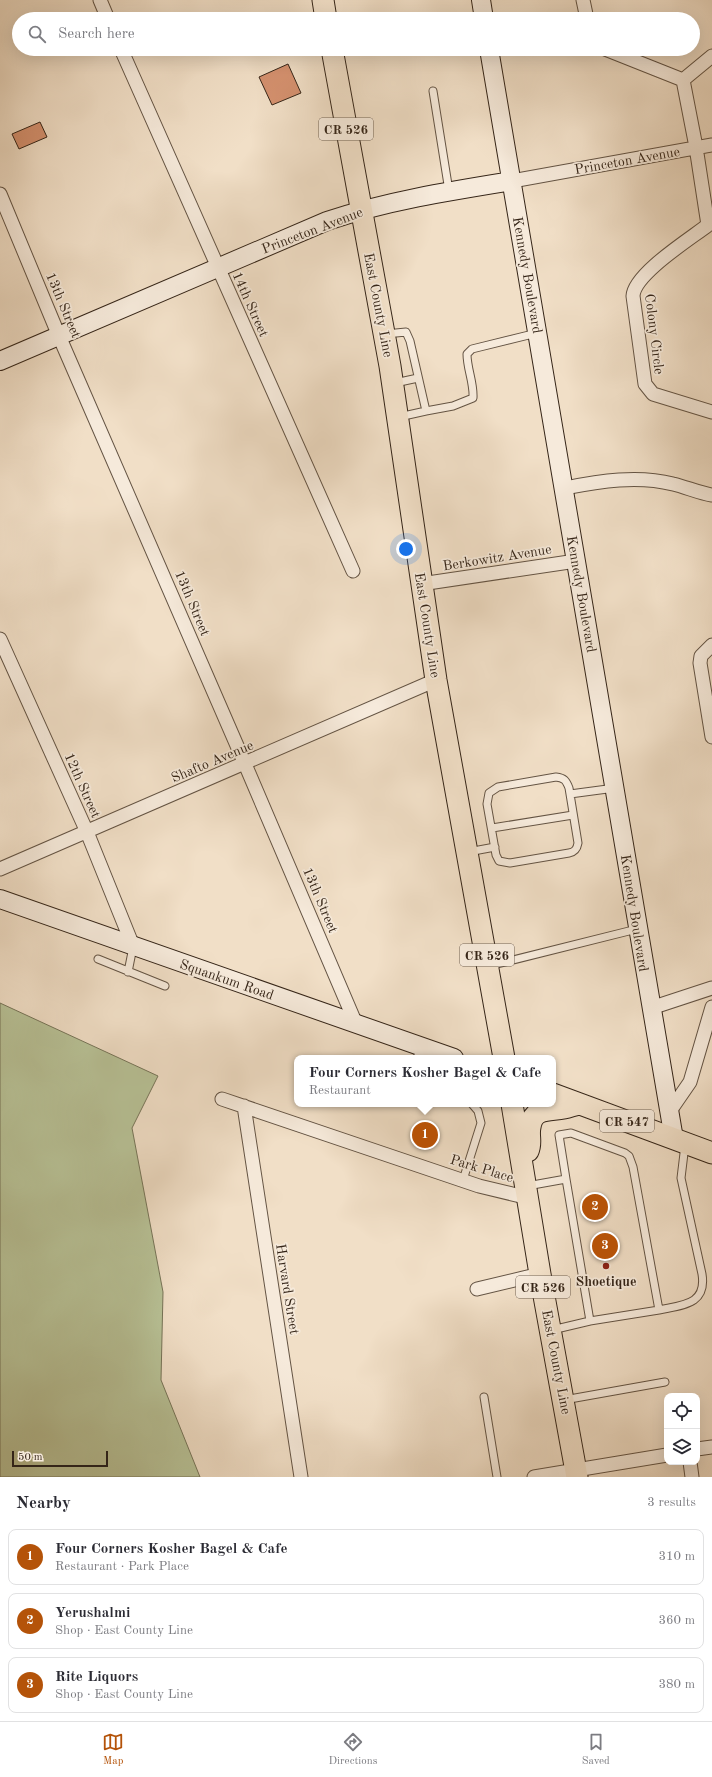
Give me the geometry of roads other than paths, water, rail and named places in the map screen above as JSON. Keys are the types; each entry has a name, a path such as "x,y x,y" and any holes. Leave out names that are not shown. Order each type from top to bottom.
{"main road":[{"path":"323,0 325,12"},
{"name":"East County Line","path":"333,56 393,384 436,680 489,966 504,1055"},
{"name":"CR 547","path":"556,1095 712,1153"},
{"path":"523,1161 531,1145 530,1124 538,1112 546,1109 564,1108 580,1104"},
{"name":"East County Line","path":"513,1107 523,1161 540,1274 577,1474"}],"street":[{"path":"100,0 105,12"},
{"path":"481,0 483,12"},
{"path":"583,0 586,12"},
{"name":"14th Street","path":"124,56 353,571"},
{"name":"Kennedy Boulevard","path":"490,56 565,488 651,1008 670,1110 679,1141"},
{"path":"623,56 683,80 712,56"},
{"name":"Colony Circle","path":"683,80 710,226 646,272 636,284 633,296 645,384 653,394 712,412"},
{"name":"Princeton Avenue","path":"0,361 327,221 361,209 449,191 512,181 712,144"},
{"name":"13th Street","path":"0,194 59,336 356,1024"},
{"path":"565,488 593,482 638,480 672,484 712,495"},
{"name":"Berkowitz Avenue","path":"421,584 576,561"},
{"name":"12th Street","path":"0,639 87,832 133,946"},
{"path":"712,645 701,656 700,663 712,737"},
{"name":"Shafto Avenue","path":"0,870 436,680"},
{"name":"Squankum Road","path":"0,899 356,1024 419,1052 436,1055"},
{"path":"651,1008 712,988"},
{"path":"670,1110 690,1082 712,1007"},
{"name":"Park Place","path":"222,1099 463,1180 528,1192"},
{"name":"Harvard Street","path":"244,1106 301,1477"},
{"path":"477,1289 540,1274"},
{"path":"700,1449 712,1447"},
{"path":"534,1477 577,1474 664,1456"},
{"path":"690,1465 692,1477"}],"lane":[{"path":"433,91 449,191"},
{"path":"384,334 406,332 410,341 426,411"},
{"path":"398,417 453,406 473,398 474,387 467,360 467,354 472,349 537,333"},
{"path":"393,384 418,378"},
{"path":"562,777 566,781 570,794 573,815 578,843 574,852 503,863 499,861 495,847 487,798 492,790 562,777"},
{"path":"570,794 615,788"},
{"path":"492,828 573,815"},
{"path":"468,852 495,847"},
{"path":"489,966 638,929"},
{"path":"128,972 133,946"},
{"path":"98,959 165,986"},
{"path":"463,1180 481,1124 478,1111 475,1107"},
{"path":"590,1321 558,1135 571,1133 626,1153 629,1156 633,1167 659,1310"},
{"path":"550,1330 590,1321 659,1310 693,1301 700,1295 703,1289 702,1274 681,1178 679,1141"},
{"path":"528,1192 566,1179"},
{"path":"564,1400 665,1382"},
{"path":"484,1397 497,1477"}],"place":[{"name":"Four Corners Kosher Bagel & Cafe","path":"425,1135"},
{"name":"Yerushalmi","path":"595,1207"},
{"name":"Rite Liquors","path":"605,1246"},
{"name":"Shoetique","path":"606,1266"}]}
